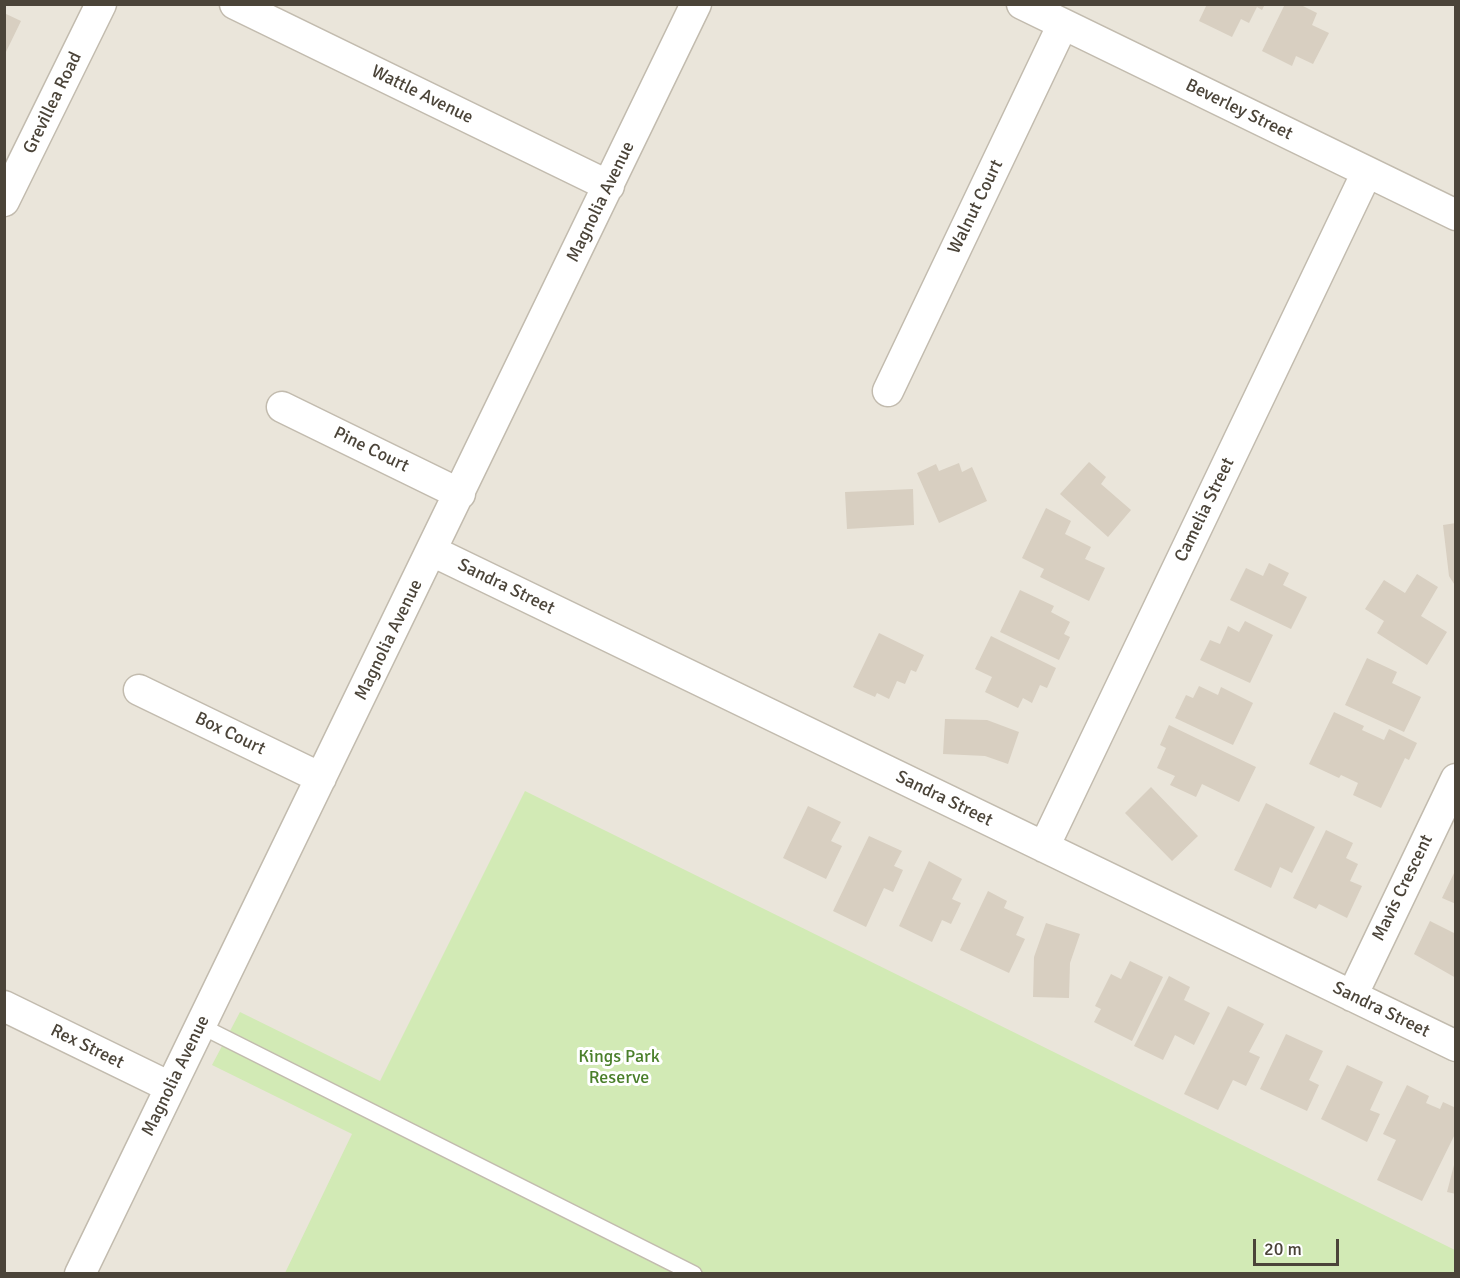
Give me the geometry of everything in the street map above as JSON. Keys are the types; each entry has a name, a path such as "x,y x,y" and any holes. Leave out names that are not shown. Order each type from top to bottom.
{"street":[{"name":"Grevillea Road","path":"4,201 101,4"},
{"name":"Wattle Avenue","path":"235,4 609,186"},
{"name":"Magnolia Avenue","path":"80,1274 696,4"},
{"name":"Beverley Street","path":"1022,4 1455,215"},
{"name":"Walnut Court","path":"888,391 1063,24"},
{"name":"Camelia Street","path":"1044,847 1367,172"},
{"name":"Pine Court","path":"282,406 460,494"},
{"name":"Sandra Street","path":"432,551 1455,1046"},
{"name":"Box Court","path":"139,690 321,778"},
{"name":"Mavis Crescent","path":"1352,996 1455,779"},
{"name":"Rex Street","path":"4,1006 170,1087"}],"lane":[{"path":"201,1026 694,1274"}],"shaded area":[{"path":"5,5 1455,5 1455,1273 5,1273"}],"green space":[{"name":"Kings Park Reserve","path":"525,791 1455,1250 1455,1273 285,1273 352,1134 212,1065 240,1012 380,1081"}],"building":[{"path":"1207,4 1265,4 1262,10 1257,7 1249,23 1241,19 1232,37 1199,21"},
{"path":"1285,4 1299,4 1317,13 1312,25 1329,33 1313,64 1296,56 1292,66 1262,51"},
{"path":"4,13 21,21 4,56"},
{"path":"1089,462 1106,477 1101,484 1131,510 1108,537 1060,494"},
{"path":"959,463 962,472 972,467 987,501 939,523 917,473 936,464 939,471"},
{"path":"913,489 914,525 847,529 845,492"},
{"path":"1046,508 1071,521 1065,534 1091,547 1085,559 1105,568 1089,601 1040,577 1044,569 1022,558"},
{"path":"1456,523 1456,587 1449,576 1443,525"},
{"path":"1269,563 1289,573 1283,585 1307,597 1291,629 1230,600 1246,568 1263,576"},
{"path":"1417,574 1438,587 1421,616 1447,632 1427,665 1377,633 1384,621 1365,609 1384,580 1405,593"},
{"path":"1020,590 1054,606 1051,612 1070,622 1064,634 1070,637 1059,660 1000,632"},
{"path":"1245,621 1273,635 1250,683 1200,660 1210,640 1220,644 1228,626 1239,632"},
{"path":"879,633 924,655 916,672 911,670 905,684 897,681 889,699 877,693 875,697 853,687"},
{"path":"991,636 1056,668 1047,688 1040,685 1032,703 1023,698 1018,708 985,692 992,677 975,669"},
{"path":"1367,658 1397,672 1392,683 1421,697 1404,732 1345,705"},
{"path":"1199,686 1218,695 1221,687 1253,703 1233,745 1175,718 1186,695 1193,698"},
{"path":"1334,712 1364,726 1362,730 1384,740 1389,729 1417,743 1409,760 1405,758 1381,808 1353,795 1358,783 1341,775 1339,778 1309,764"},
{"path":"945,719 987,720 1019,732 1008,764 985,756 943,754"},
{"path":"1169,725 1256,767 1239,802 1202,784 1196,797 1170,785 1175,776 1157,768 1166,748 1160,745"},
{"path":"1151,787 1198,836 1172,861 1125,813"},
{"path":"1266,803 1315,827 1292,873 1280,867 1271,888 1234,870"},
{"path":"808,806 841,822 831,841 842,846 826,879 783,858"},
{"path":"1326,830 1353,843 1346,858 1358,864 1350,881 1362,886 1347,918 1319,904 1316,909 1293,898"},
{"path":"869,836 902,851 894,866 903,870 893,892 884,888 866,927 833,911"},
{"path":"929,861 962,879 952,899 961,903 951,924 942,920 932,942 899,926"},
{"path":"1456,869 1456,904 1442,898"},
{"path":"988,891 1007,901 1004,908 1024,917 1016,935 1025,939 1009,973 960,950"},
{"path":"1430,921 1456,934 1456,978 1414,954"},
{"path":"1046,923 1080,934 1070,963 1069,998 1033,997 1034,957"},
{"path":"1130,961 1163,977 1132,1041 1094,1022 1101,1009 1095,1006 1111,974 1121,979"},
{"path":"1169,976 1190,987 1184,1000 1210,1013 1194,1045 1175,1035 1163,1060 1134,1046"},
{"path":"1228,1006 1264,1024 1249,1052 1260,1057 1246,1086 1233,1080 1218,1110 1184,1094"},
{"path":"1286,1034 1323,1051 1309,1080 1319,1085 1307,1111 1260,1089"},
{"path":"1347,1065 1383,1082 1370,1110 1380,1114 1367,1142 1321,1119"},
{"path":"1407,1085 1429,1096 1426,1103 1440,1109 1443,1102 1456,1108 1456,1132 1422,1201 1377,1180 1396,1140 1383,1134"},
{"path":"1456,1161 1456,1194 1447,1192"}]}
